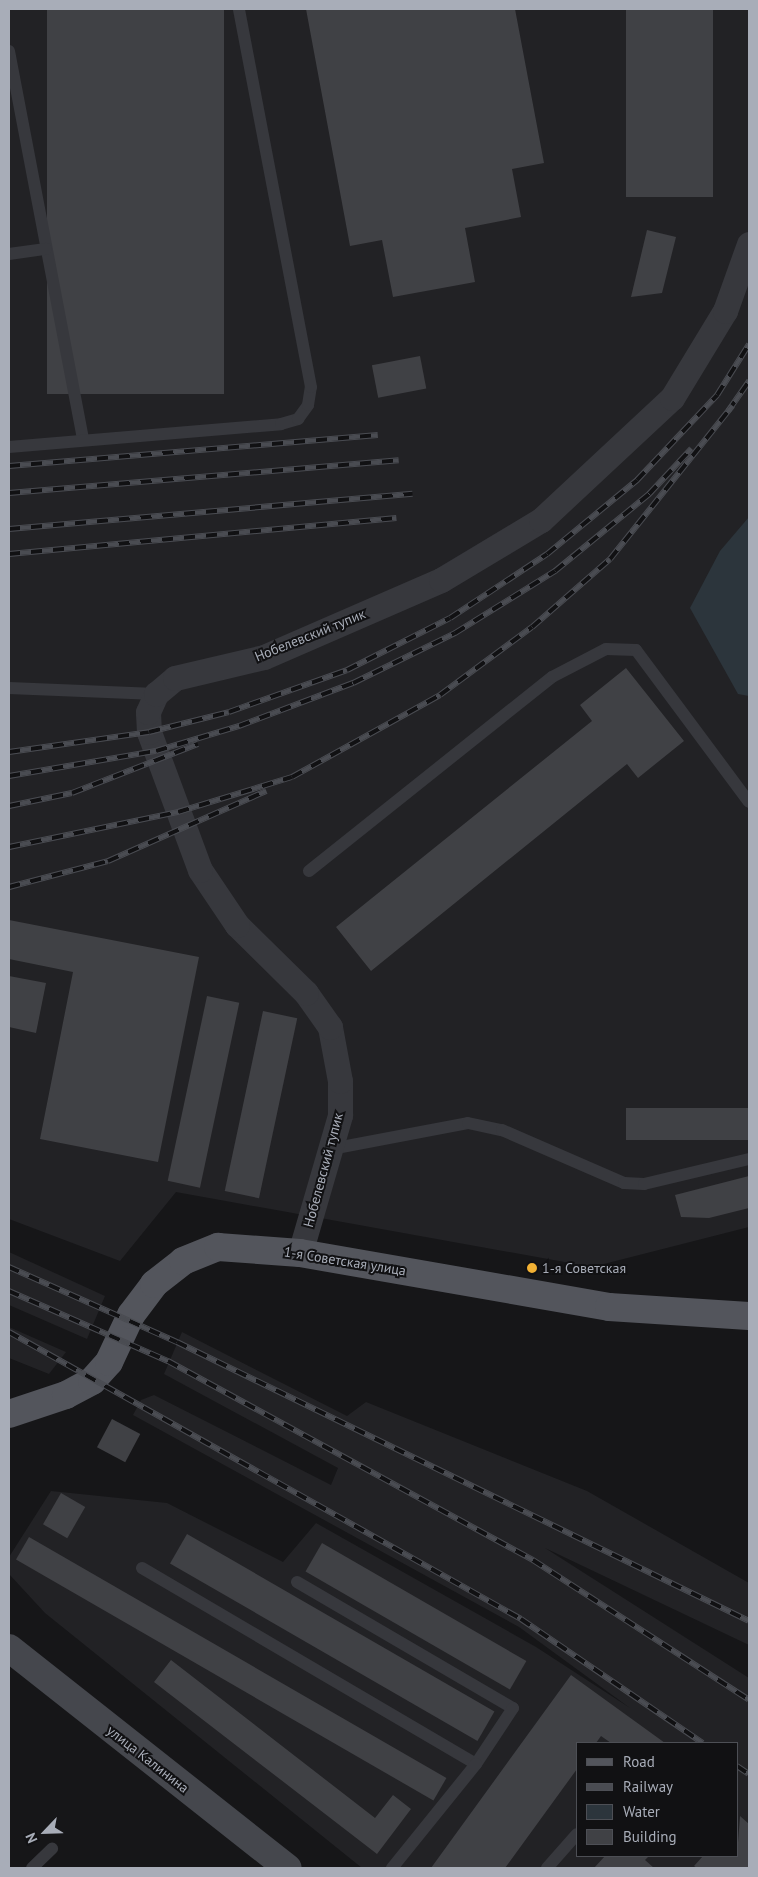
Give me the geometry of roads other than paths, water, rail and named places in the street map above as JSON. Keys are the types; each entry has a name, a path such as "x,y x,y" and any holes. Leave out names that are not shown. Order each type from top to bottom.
{"main road":[{"name":"1-я Советская улица","path":"9,1414 66,1395 92,1381 109,1362 131,1315 154,1284 183,1261 218,1247 300,1253 609,1307 749,1316"}],"street":[{"name":"Нобелевский тупик","path":"300,1253 332,1148 340,1115 340,1081 330,1027 306,993 236,925 200,870 149,732 148,712 156,694 175,678 264,657 440,580 541,520 672,398 725,311 749,244"},
{"name":"улица Калинина","path":"9,1648 288,1868"}],"lane":[{"path":"9,447 281,424 298,419 308,405 311,387 239,9"},
{"path":"9,51 83,440"},
{"path":"9,254 46,249"},
{"path":"309,871 552,677 606,649 636,650 749,802"},
{"path":"9,688 156,694"},
{"path":"332,1148 468,1122 502,1130 624,1183 644,1184 749,1159"},
{"path":"142,1568 476,1764"},
{"path":"296,1582 513,1708 476,1764 392,1868"},
{"path":"547,1868 576,1835"},
{"path":"32,1868 52,1850"}],"water":[{"path":"749,517 749,696 738,694 690,608 720,551"}],"railway":[{"path":"9,752 149,732 229,712 347,670 450,618 547,554 637,480 717,395 749,344"},
{"path":"728,411 749,381"},
{"path":"9,847 178,812 292,777 440,695 532,627 610,559 732,406"},
{"path":"9,466 378,435"},
{"path":"9,776 156,751 239,726 353,683 455,633 555,571 649,494 691,449"},
{"path":"9,493 399,460"},
{"path":"9,529 412,494"},
{"path":"9,554 396,518"},
{"path":"9,806 72,793 198,744"},
{"path":"9,887 108,861 266,791"},
{"path":"9,1267 177,1342 749,1621"},
{"path":"9,1291 168,1361 533,1560 749,1700"},
{"path":"9,1332 521,1619 702,1742"},
{"path":"738,1767 749,1774"}],"place":[{"name":"1-я Советская","path":"532,1268"}]}
